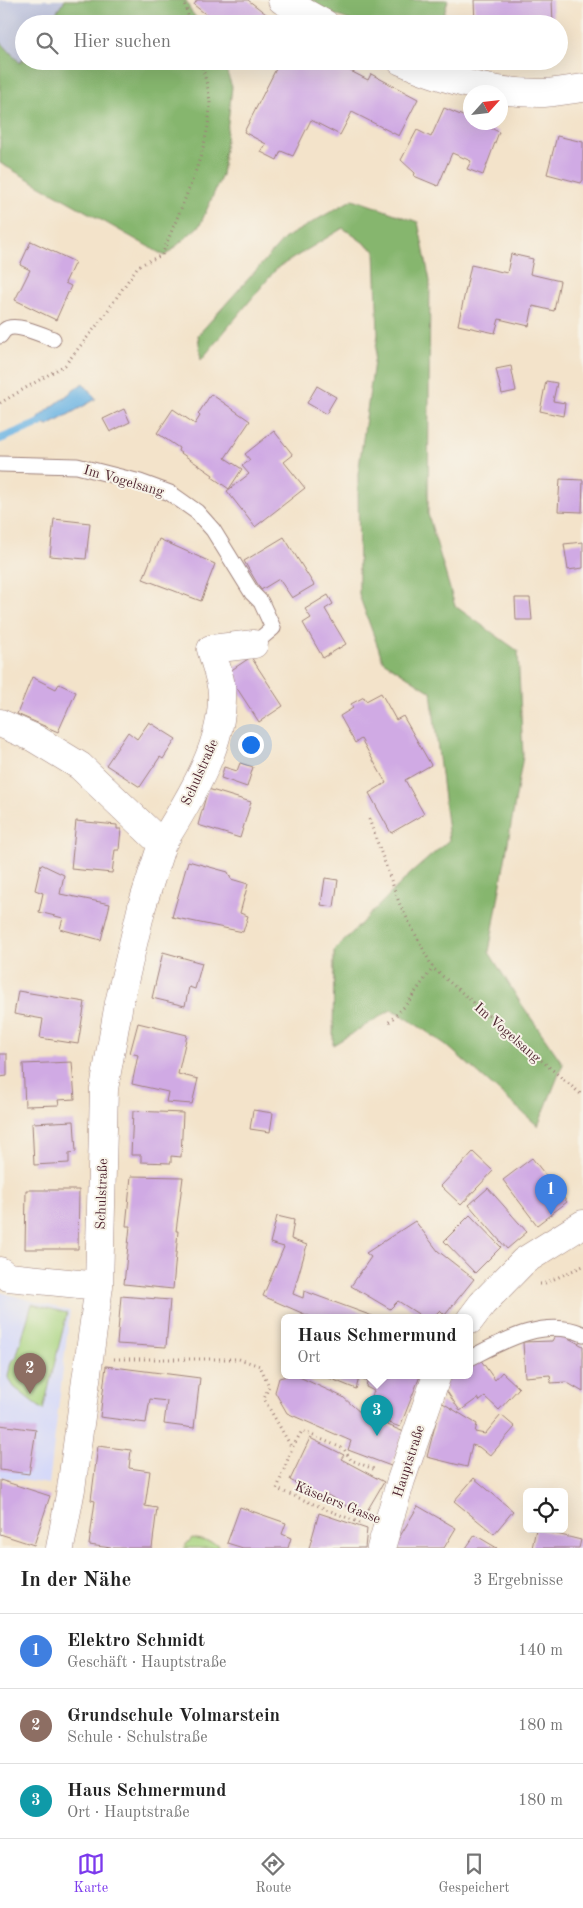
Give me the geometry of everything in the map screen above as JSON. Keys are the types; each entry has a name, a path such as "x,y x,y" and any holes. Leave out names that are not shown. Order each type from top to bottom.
{"street":[{"path":"282,0 309,15"},
{"path":"422,70 434,75 493,89 544,93 583,88"},
{"name":"Schulstraße","path":"60,1548 99,1286 104,1089 119,1003 142,906 162,844 204,769 220,724 222,692 211,649 254,644"},
{"path":"0,723 34,738 80,766 162,844"},
{"path":"473,1316 482,1304 524,1261 583,1224"},
{"path":"0,1271 8,1277 99,1286"},
{"name":"Hauptstraße","path":"384,1541 401,1480 436,1379"}],"lane":[{"path":"0,336 11,327 21,328 53,339"},
{"name":"Im Vogelsang","path":"0,464 76,466 140,482 170,493 197,512 213,530 252,593 261,602 273,628 254,644"},
{"path":"473,1357 523,1334 547,1327 572,1329 583,1334"}],"path":[{"path":"183,0 188,15"},
{"path":"0,403 65,364 102,319 138,266 162,255 194,173 205,139 210,105 203,70"},
{"name":"Im Vogelsang","path":"369,819 400,905 433,968 583,1096"},
{"path":"390,1022 405,1006 433,968"},
{"path":"108,1359 239,1359 260,1366 270,1386 264,1399 292,1448"},
{"name":"Käselers Gasse","path":"384,1541 277,1489 292,1448 302,1431 344,1448 351,1460 401,1480"}],"shaded area":[{"path":"0,0 65,0 54,15 15,15 15,58 0,41"},
{"path":"0,1292 70,1311 49,1484 0,1477"}],"green space":[{"path":"65,0 186,0 194,15 54,15"},
{"path":"307,0 448,0 444,15 333,14"},
{"path":"0,41 15,58 15,70 226,70 232,87 222,175 200,225 165,256 0,163"},
{"path":"353,199 418,222 430,281 428,514 455,606 518,651 523,756 489,952 520,1002 563,1064 538,1126 445,1044 399,1013 391,1010 333,1045 334,951 409,875 449,840 431,692 383,661 359,595 358,474 378,334 375,251 343,228 277,268 201,360 198,335 285,238"},
{"path":"32,1304 67,1313 43,1410 14,1387 8,1377 11,1362 16,1358"},
{"path":"192,1538 218,1544 217,1548 183,1548"}],"water":[{"path":"83,383 96,399 48,426 40,423 39,417"}],"building":[{"path":"197,0 248,0 267,15 207,15 194,5"},
{"path":"474,0 552,0 553,15 475,15"},
{"path":"275,70 349,70 368,80 371,74 418,99 399,136 352,112 340,135 311,120 293,156 281,151 277,160 261,152 266,144 244,132"},
{"path":"444,108 463,116 463,130 495,130 499,132 483,175 467,169 471,161 452,153 438,186 414,176 415,173 401,160 417,130 431,137"},
{"path":"557,136 583,142 583,180 581,183 547,174"},
{"path":"31,241 75,262 65,283 71,286 56,320 15,300 30,270 20,265"},
{"path":"511,254 533,259 530,274 560,281 554,311 533,306 529,326 499,319 495,333 458,325 471,265 507,273"},
{"path":"511,366 516,391 502,394 496,369"},
{"path":"546,381 557,383 553,401 565,403 563,416 540,411"},
{"path":"317,386 336,397 326,414 307,403"},
{"path":"211,394 250,421 225,458 242,469 229,489 212,477 213,475 178,451 179,448 157,433 173,409 195,424 200,416 198,414"},
{"path":"124,409 130,422 110,432 103,419"},
{"path":"274,431 293,455 284,462 305,488 255,527 227,491 249,474 242,466 250,460 245,454"},
{"path":"560,479 583,480 582,512 558,511"},
{"path":"54,519 90,523 86,559 50,556"},
{"path":"284,537 314,585 292,598 279,579 261,590 244,561"},
{"path":"159,539 215,564 201,601 143,579"},
{"path":"583,542 583,568 568,570 564,544"},
{"path":"328,595 333,604 325,609 346,644 323,658 303,623 311,618 305,609"},
{"path":"515,598 530,598 532,620 516,620"},
{"path":"251,657 283,706 259,722 227,673"},
{"path":"32,677 56,689 59,684 76,692 58,732 17,714"},
{"path":"381,693 396,720 403,716 431,765 405,780 424,814 391,833 369,793 386,783 361,739 355,743 340,716 353,708 351,704 364,697 366,701"},
{"path":"149,722 176,739 163,759 160,757 140,787 106,765 128,732 137,739"},
{"path":"240,763 253,767 247,787 221,778 224,767 237,771"},
{"path":"208,789 251,802 240,838 198,825"},
{"path":"76,821 117,825 117,829 121,829 119,850 115,850 112,873 71,869"},
{"path":"188,861 228,872 231,879 248,884 240,913 248,916 243,932 172,917"},
{"path":"41,864 64,875 60,894 110,904 101,940 60,929 63,918 39,912 43,893 35,890"},
{"path":"325,878 338,880 334,907 321,905"},
{"path":"163,952 202,963 195,989 189,987 185,1006 152,998"},
{"path":"18,991 85,1002 78,1044 40,1038 43,1019 14,1014"},
{"path":"138,1023 187,1035 178,1074 198,1079 192,1104 166,1102 168,1092 132,1084 138,1055 130,1053"},
{"path":"0,1054 7,1054 7,1076 0,1077"},
{"path":"72,1062 75,1099 58,1100 59,1105 25,1106 23,1064"},
{"path":"253,1110 273,1113 270,1132 250,1129"},
{"path":"133,1111 183,1113 181,1157 171,1156 171,1163 141,1162 141,1155 131,1155"},
{"path":"74,1121 76,1152 69,1153 69,1163 34,1165 32,1123"},
{"path":"473,1152 493,1171 461,1205 441,1186"},
{"path":"532,1158 567,1202 537,1225 503,1180"},
{"path":"131,1176 183,1177 176,1231 178,1231 173,1289 124,1284 130,1226 126,1226"},
{"path":"488,1188 527,1232 507,1249 469,1205"},
{"path":"26,1190 79,1190 78,1249 25,1249"},
{"path":"470,1215 501,1247 475,1273 444,1241"},
{"path":"277,1216 294,1220 291,1239 307,1245 293,1294 303,1298 304,1291 367,1314 304,1314 263,1296 284,1247 270,1243"},
{"path":"415,1221 438,1251 474,1279 446,1314 440,1310 436,1314 418,1314 398,1301 390,1309 351,1286 371,1257 366,1253"},
{"path":"121,1296 170,1300 166,1347 117,1344"},
{"path":"557,1332 583,1346 583,1392 566,1382 551,1383 550,1375 525,1377 523,1342 552,1341"},
{"path":"480,1359 495,1380 502,1372 519,1388 499,1410 485,1397 480,1401 478,1398 460,1411 442,1384 450,1379 473,1379 473,1364"},
{"path":"106,1366 200,1378 194,1428 164,1424 167,1401 150,1399 146,1423 100,1417"},
{"path":"279,1378 304,1379 343,1397 362,1414 404,1432 391,1466 348,1450 351,1441 287,1413 275,1392"},
{"path":"332,1379 359,1379 356,1389"},
{"path":"361,1379 419,1379 400,1427 365,1414 374,1391 366,1387 367,1382"},
{"path":"441,1402 477,1424 475,1432 485,1434 501,1415 515,1427 490,1456 479,1447 472,1445 467,1467 427,1457"},
{"path":"0,1425 36,1430 29,1474 0,1470"},
{"path":"310,1438 344,1455 341,1459 384,1482 364,1516 326,1494 323,1498 290,1480"},
{"path":"98,1446 131,1450 129,1468 150,1471 145,1506 157,1508 152,1548 111,1548 89,1545 95,1501 91,1500"},
{"path":"474,1478 513,1511 494,1534 454,1501"},
{"path":"0,1480 50,1496 34,1545 0,1534"},
{"path":"418,1506 456,1528 444,1548 393,1548"},
{"path":"240,1507 286,1523 282,1534 291,1538 288,1548 243,1548 227,1543"},
{"path":"319,1513 367,1529 365,1548 309,1548"},
{"path":"535,1533 552,1533 581,1540 579,1548 532,1548"},
{"path":"475,1535 497,1548 466,1548"}],"waterway":[{"path":"0,439 40,423"}],"place":[{"name":"Elektro Schmidt","path":"551,1215"},
{"name":"Grundschule Volmarstein","path":"30,1394"},
{"name":"Haus Schmermund","path":"377,1436"}]}
